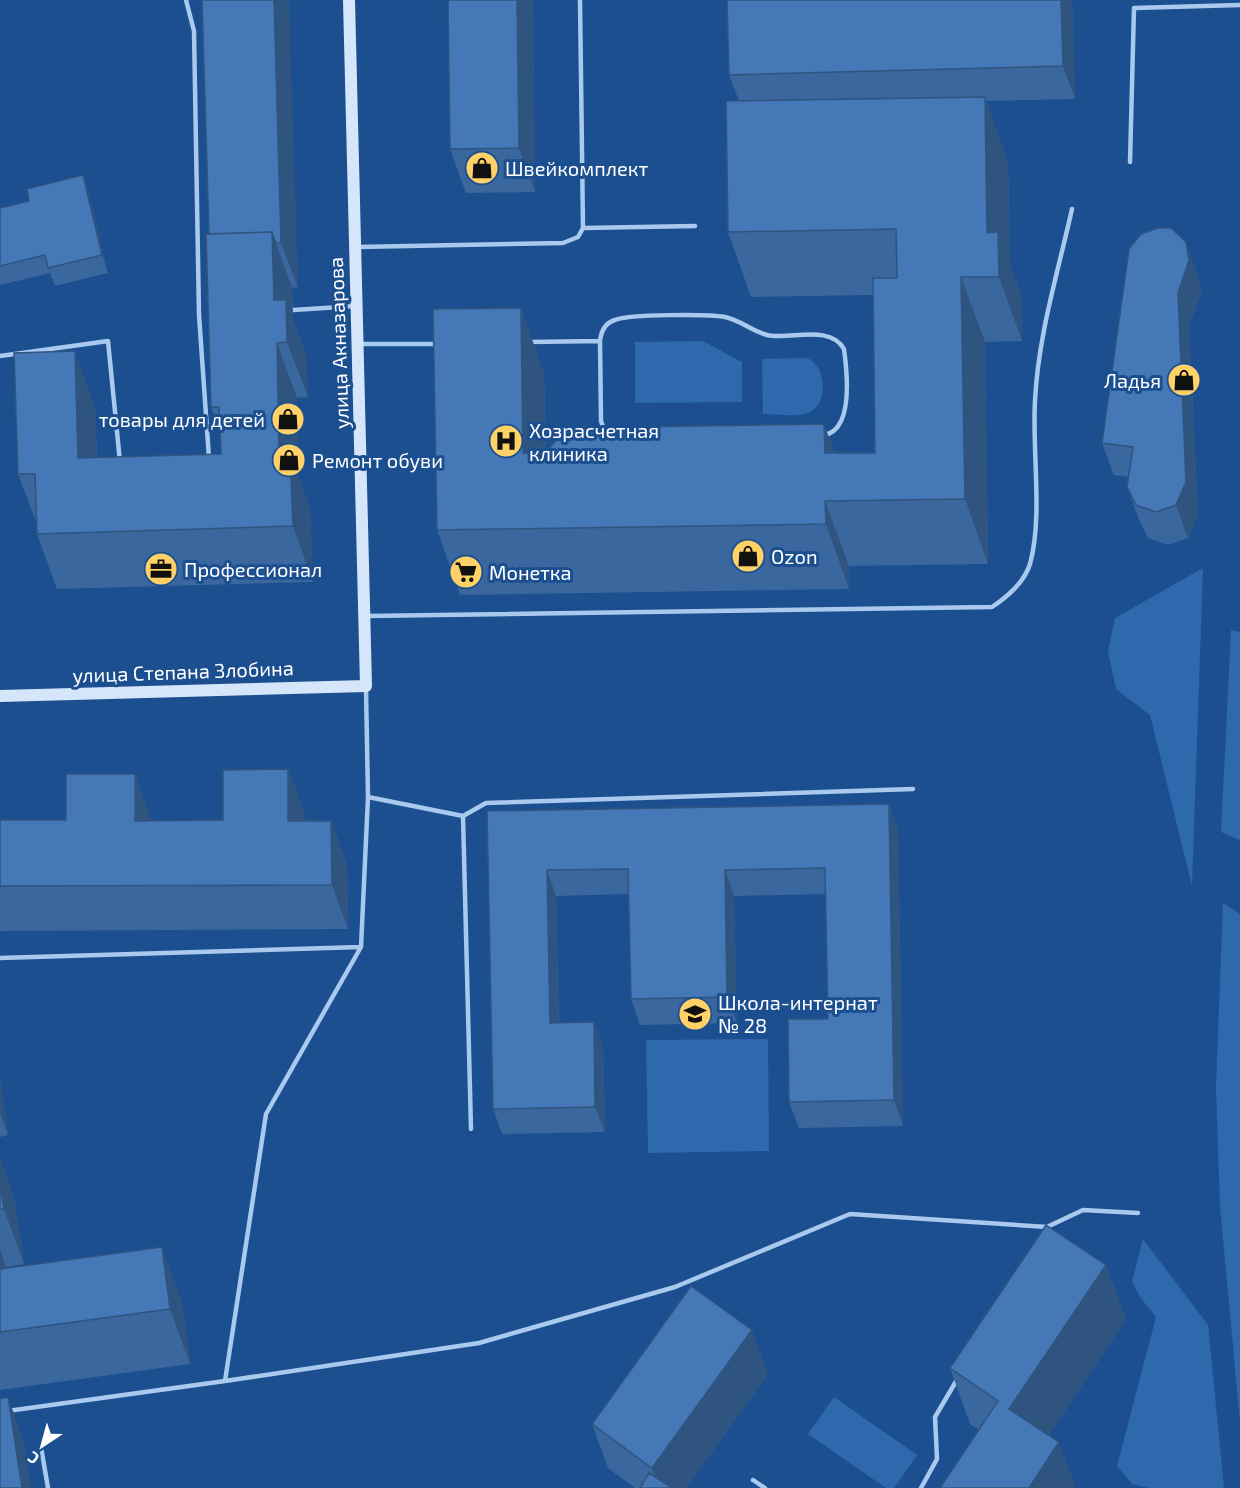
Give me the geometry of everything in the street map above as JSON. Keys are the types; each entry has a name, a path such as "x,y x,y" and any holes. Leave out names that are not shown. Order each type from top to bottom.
{"street":[{"name":"улица Акназарова","path":"349,0 366,686"},
{"name":"улица Степана Злобина","path":"0,696 366,686"}],"lane":[{"path":"186,0 194,31 199,315 209,463"},
{"path":"355,247 564,243 578,237 583,228 580,0"},
{"path":"1130,162 1134,8 1240,5"},
{"path":"364,616 992,608 1018,585 1029,567 1035,544 1034,428 1037,374 1072,209"},
{"path":"583,228 695,226"},
{"path":"292,310 356,306"},
{"path":"199,315 208,314"},
{"path":"610,436 603,428 601,421 600,341 602,331 616,319 663,316 723,317 766,335 834,338 844,349 846,411 835,430 828,435 818,435"},
{"path":"0,356 108,341 121,465"},
{"path":"523,342 600,341"},
{"path":"357,345 445,344"},
{"path":"225,1381 266,1114 361,947 368,797 366,686"},
{"path":"368,797 463,816 486,803 913,789"},
{"path":"463,816 471,1129"},
{"path":"0,958 361,947"},
{"path":"0,1412 479,1344 675,1287 850,1214 1047,1227 1083,1210 1138,1213"},
{"path":"1042,1235 1047,1227"},
{"path":"921,1488 937,1459 935,1417 964,1368"},
{"path":"41,1447 48,1488"},
{"path":"753,1480 765,1488"}],"shaded area":[{"path":"703,341 742,362 742,402 635,403 635,342"},
{"path":"807,358 818,368 823,384 820,401 816,407 810,412 799,415 763,414 762,359"},
{"path":"1203,568 1192,886 1150,715 1116,689 1108,652 1115,618"},
{"path":"1231,630 1240,632 1240,840 1221,832"},
{"path":"1223,903 1240,914 1240,1422 1220,1207 1216,1087"},
{"path":"768,1039 769,1151 648,1153 646,1040"},
{"path":"1143,1239 1208,1325 1224,1487 1222,1488 1149,1488 1132,1484 1117,1466 1156,1317 1140,1297 1132,1281"},
{"path":"834,1397 917,1455 894,1488 886,1488 808,1434"}],"building":[{"path":"202,0 274,0 281,243 276,243 272,232 209,234"},
{"path":"448,0 517,0 519,148 450,149"},
{"path":"727,0 1061,0 1063,66 729,75"},
{"path":"985,97 987,233 998,232 999,277 961,277 965,499 825,501 826,524 437,530 433,309 521,308 523,453 544,454 567,428 824,424 825,453 875,453 873,278 897,278 896,229 728,232 726,101"},
{"path":"83,175 102,255 48,268 45,255 0,266 0,208 29,201 27,189"},
{"path":"1158,228 1171,228 1186,242 1189,260 1178,293 1186,482 1176,505 1156,512 1136,505 1127,487 1133,447 1102,443 1129,249 1141,234"},
{"path":"272,232 274,300 286,300 287,342 277,343 279,453 290,453 293,526 37,534 35,474 18,474 14,353 75,351 78,458 221,454 219,407 211,407 206,234"},
{"path":"288,769 288,821 331,821 332,885 0,886 0,820 66,820 66,774 135,774 135,821 223,820 223,770"},
{"path":"889,804 894,1100 789,1102 788,1019 828,1019 825,868 725,870 727,997 631,999 628,869 547,870 550,1023 594,1022 595,1107 493,1109 487,811"},
{"path":"0,1183 4,1209 0,1209"},
{"path":"1046,1225 1106,1265 1009,1409 1059,1442 1029,1488 940,1488 998,1401 950,1368"},
{"path":"162,1247 170,1309 0,1332 0,1269"},
{"path":"691,1286 752,1330 652,1468 592,1424"},
{"path":"8,1397 22,1488 0,1488 0,1399"},
{"path":"649,1473 672,1488 640,1488"}],"place":[{"name":"Швейкомплект","path":"482,168"},
{"name":"Ладья","path":"1184,380"},
{"name":"товары для детей","path":"288,419"},
{"name":"Хозрасчетная клиника","path":"506,441"},
{"name":"Ремонт обуви","path":"289,460"},
{"name":"Ozon","path":"748,556"},
{"name":"Профессионал","path":"161,569"},
{"name":"Монетка","path":"466,572"},
{"name":"Школа-интернат № 28","path":"695,1014"}]}
